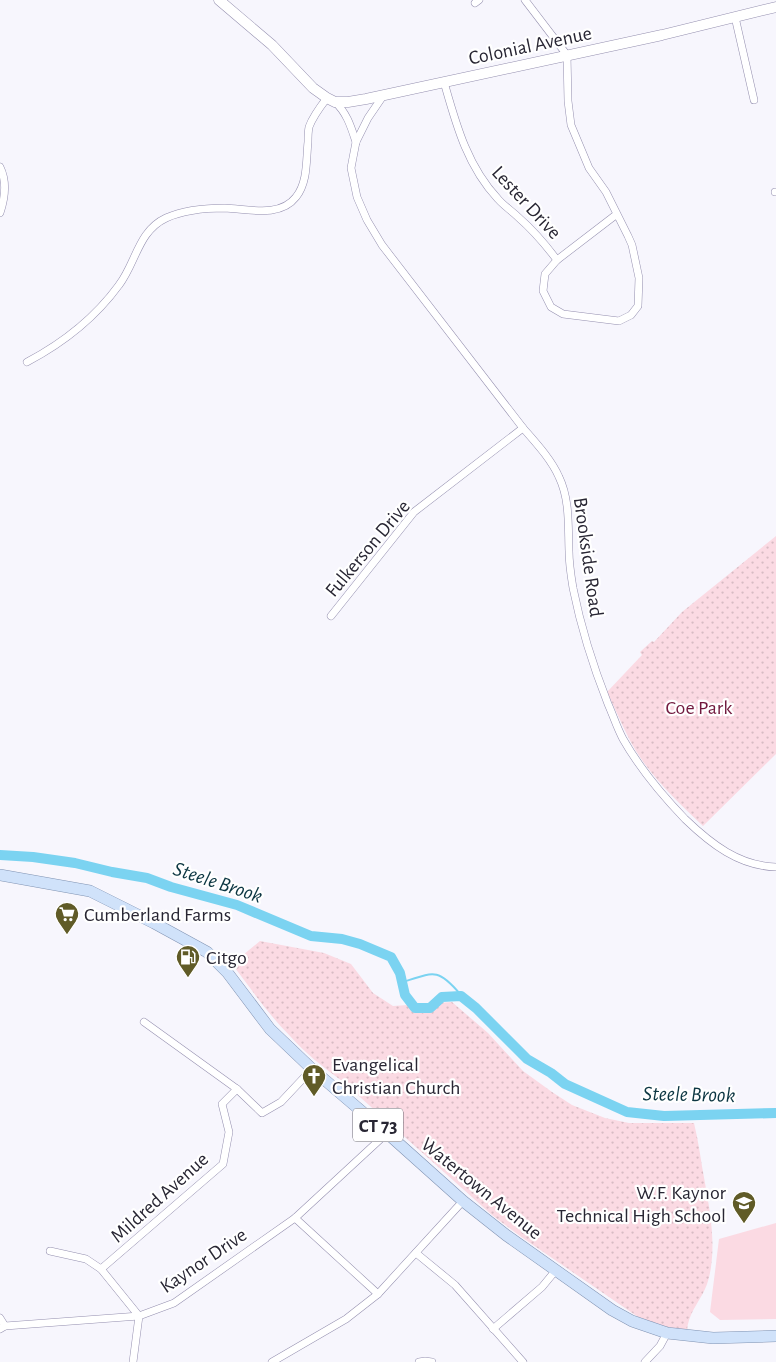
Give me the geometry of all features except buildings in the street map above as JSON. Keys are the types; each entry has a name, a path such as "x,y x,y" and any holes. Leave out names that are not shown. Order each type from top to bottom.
{"main road":[{"name":"Watertown Avenue","path":"0,875 90,892 154,922 206,952 227,972 270,1029 285,1045 463,1201 506,1235 612,1310 632,1321 667,1333 713,1338 776,1336"}],"street":[{"path":"219,0 272,45 313,88 341,108 348,119 356,142"},
{"path":"525,0 568,55 568,101 571,125 589,168 606,192 617,214 632,245 639,278 638,306 631,315 619,321 563,314 551,307 543,291 545,274 557,260 617,214"},
{"name":"Colonial Avenue","path":"331,100 348,102 383,96 776,8"},
{"path":"735,17 754,100"},
{"name":"Lester Drive","path":"444,82 466,151 481,178 499,201 542,239 557,260"},
{"name":"Brookside Road","path":"383,96 368,118 356,142 351,168 357,196 367,220 382,246 546,456 560,477 566,500 569,552 580,621 591,659 622,737 655,786 696,830 712,844 730,855 749,863 776,867"},
{"path":"27,362 70,336 105,305 121,283 140,243 151,229 164,219 184,212 201,209 272,210 287,206 296,197 303,185 309,128 318,110 331,100"},
{"path":"0,167 4,181 0,213"},
{"name":"Fulkerson Drive","path":"331,616 414,512 523,428"},
{"path":"144,1022 237,1089 262,1113 280,1102 312,1068"},
{"name":"Mildred Avenue","path":"101,1269 222,1164 228,1132 222,1104 237,1089"},
{"name":"Kaynor Drive","path":"3,1328 139,1316 174,1303 295,1218 387,1133"},
{"path":"272,1362 346,1319 378,1294 463,1201"},
{"path":"295,1218 378,1294"},
{"path":"50,1251 86,1260 101,1269 139,1316 132,1362"},
{"path":"416,1253 455,1285 521,1361"},
{"path":"493,1329 542,1287 556,1270"},
{"path":"0,1318 3,1328"},
{"path":"645,1362 660,1346 667,1333"}],"green space":[{"name":"Coe Park","path":"776,536 776,754 703,826 667,791 643,762 628,737 607,692 642,655 640,652 652,641 654,642 682,612"},
{"path":"260,941 324,953 351,964 373,993 393,1006 452,1002 488,1033 523,1071 572,1105 605,1118 629,1123 694,1123 709,1204 712,1246 708,1281 691,1314 687,1331 641,1319 520,1236 492,1215 342,1081 308,1054 274,1019 232,964"},
{"path":"776,1223 776,1319 720,1320 710,1312 719,1239"}],"waterway":[{"name":"Steele Brook","path":"0,855 33,857 75,863 147,878 171,887 237,905 311,936 342,939 360,944 391,957 400,973 405,995 415,1008 430,1008 442,997 461,996 476,1008 527,1059 565,1084 627,1112 664,1116 776,1113"},
{"name":"Steele Brook","path":"403,982 435,974 446,980 461,996"}],"place":[{"name":"Cumberland Farms","path":"67,935"},
{"name":"Citgo","path":"188,978"},
{"name":"Evangelical Christian Church","path":"314,1097"},
{"name":"W.F. Kaynor Technical High School","path":"744,1224"}]}
